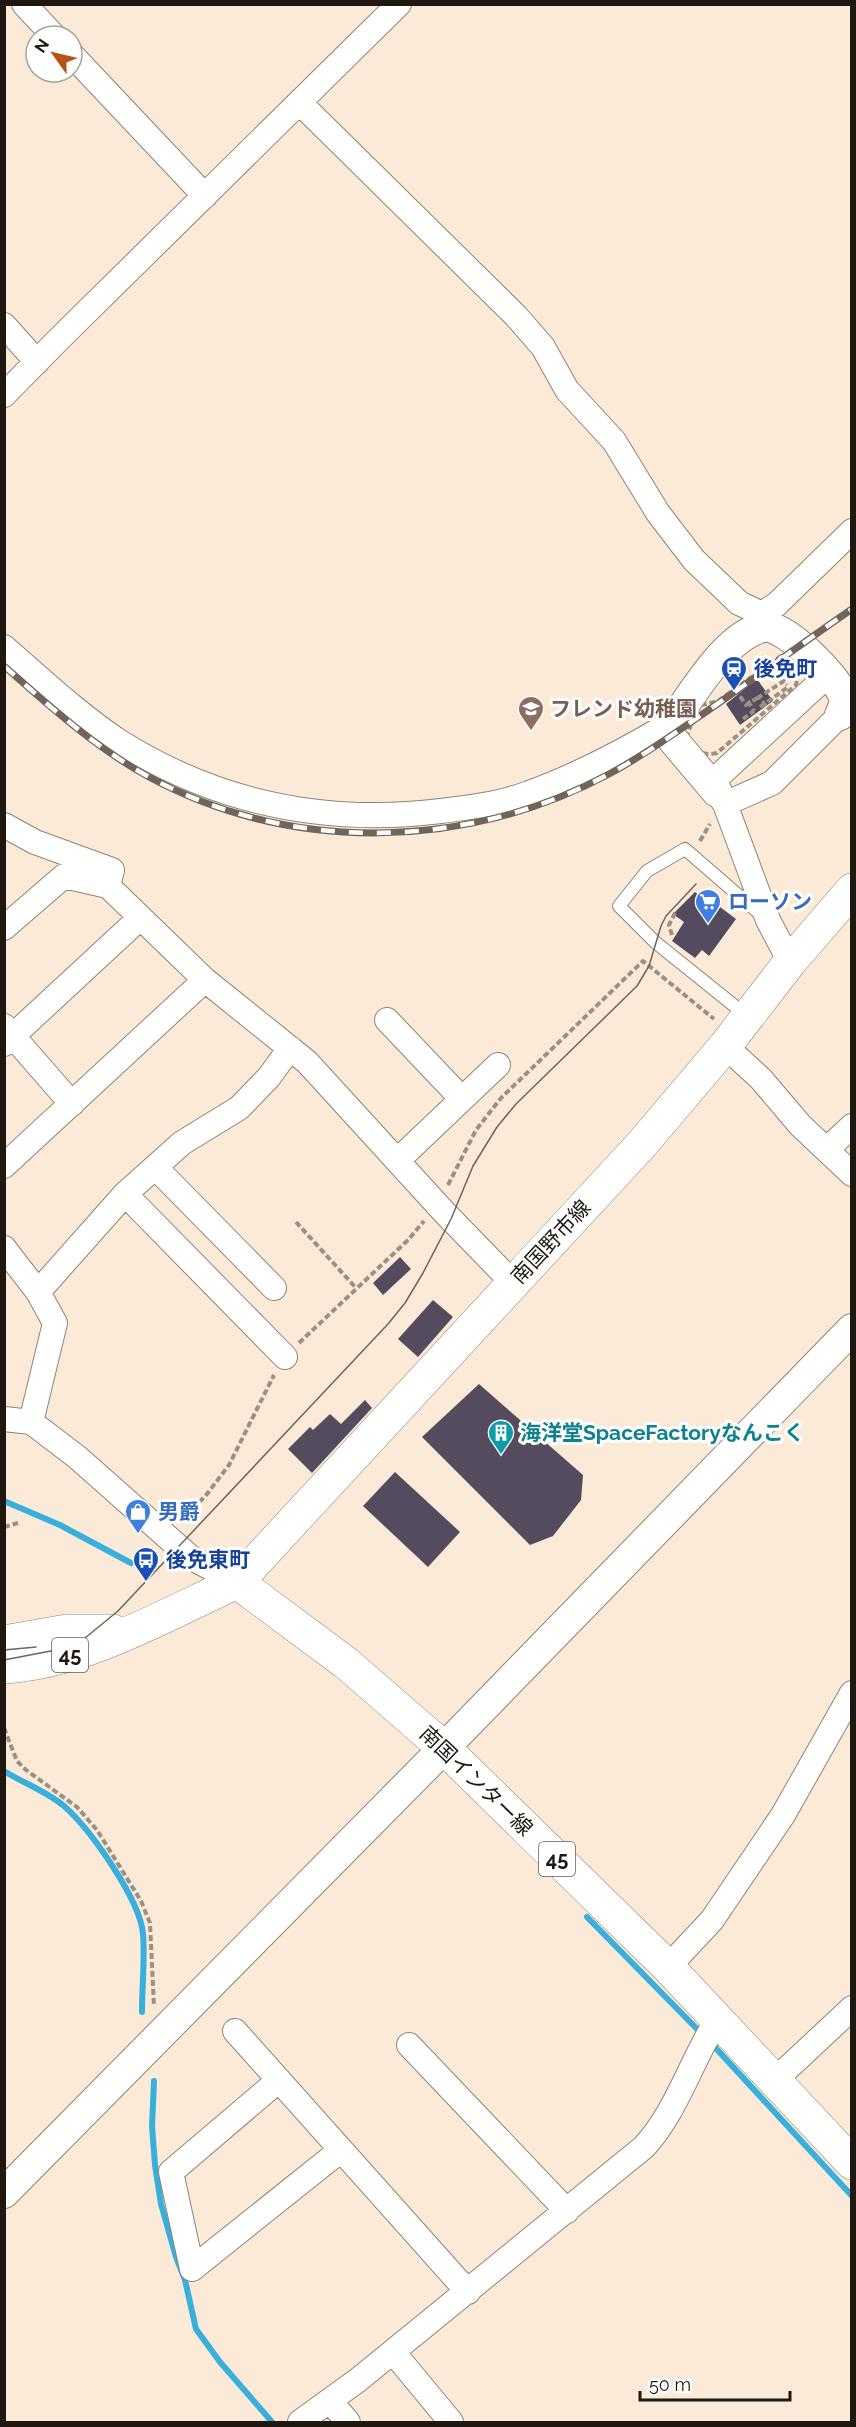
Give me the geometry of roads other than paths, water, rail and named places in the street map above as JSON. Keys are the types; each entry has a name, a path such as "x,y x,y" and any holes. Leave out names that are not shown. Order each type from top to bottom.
{"main road":[{"name":"南国野市線","path":"237,1582 642,1144 790,962 852,890"},
{"name":"45","path":"4,1667 65,1658 237,1582"},
{"name":"南国インター線","path":"237,1582 346,1663 444,1748 668,1967 852,2163"},
{"name":"45","path":"4,1642 67,1632 132,1630"}],"street":[{"path":"24,4 43,24"},
{"path":"4,395 399,4"},
{"path":"84,68 205,196"},
{"path":"300,103 516,316 543,347 567,390 614,441 658,513 694,560 739,603 772,627 788,635 841,697"},
{"path":"4,325 37,362"},
{"path":"4,647 119,741 168,769 207,786 290,810 349,816 414,814 480,806 528,794 627,749 671,723 727,649 763,620 852,531"},
{"path":"717,793 841,697"},
{"path":"717,793 772,783 841,697"},
{"path":"671,723 670,734 673,740 717,793 768,920 790,962"},
{"path":"4,825 35,842 112,870 108,886"},
{"path":"4,928 64,876 108,886 205,980 307,1062 513,1283"},
{"path":"72,1104 7,1035 140,918"},
{"path":"4,1166 205,980"},
{"path":"387,1020 462,1099"},
{"path":"735,1032 760,1079 800,1125 852,1174"},
{"path":"38,1292 125,1194 182,1143 238,1108 269,1077 291,1048"},
{"path":"398,1160 498,1065"},
{"path":"827,1149 852,1126"},
{"path":"155,1167 274,1288"},
{"path":"125,1194 285,1357"},
{"path":"4,1248 38,1292 55,1323 31,1422"},
{"path":"4,2193 444,1748 852,1329"},
{"path":"4,1419 31,1422 77,1457 190,1557 237,1582"},
{"path":"668,1967 712,1920 783,1815 852,1693"},
{"path":"775,2080 852,2008"},
{"path":"300,2422 393,2352 644,2147 659,2131 701,2046 717,2020"},
{"path":"235,2031 468,2292"},
{"path":"409,2045 567,2211"},
{"path":"279,2080 171,2172 192,2270 341,2150"},
{"path":"393,2352 451,2422"},
{"path":"330,2401 348,2422"}],"lane":[{"path":"735,1032 655,942 619,906 647,871 685,849 768,920"}],"waterway":[{"path":"4,1501 60,1525 131,1563"},
{"path":"4,1771 64,1806 100,1847 124,1884 140,1919 143,1934 142,2012"},
{"path":"587,1917 702,2034"},
{"path":"711,2043 852,2196"},
{"path":"154,2081 152,2126 161,2204 185,2280 196,2329 220,2362 272,2422"}],"tram line":[{"path":"4,1660 61,1649 85,1638 118,1611 388,1324 405,1303 423,1273 451,1219 473,1166 497,1127 516,1104 637,986 649,966 666,916 696,884"},
{"path":"4,1650 36,1647"}],"railway":[{"path":"4,666 92,740 129,766 204,802 261,820 320,830 379,833 439,829 497,817 554,799 609,774 673,734 852,609"}],"place":[{"name":"後免町","path":"734,692"},
{"name":"フレンド幼稚園","path":"531,732"},
{"name":"ローソン","path":"708,925"},
{"name":"海洋堂SpaceFactoryなんこく","path":"501,1456"},
{"name":"男爵","path":"138,1535"},
{"name":"後免東町","path":"146,1583"}]}
